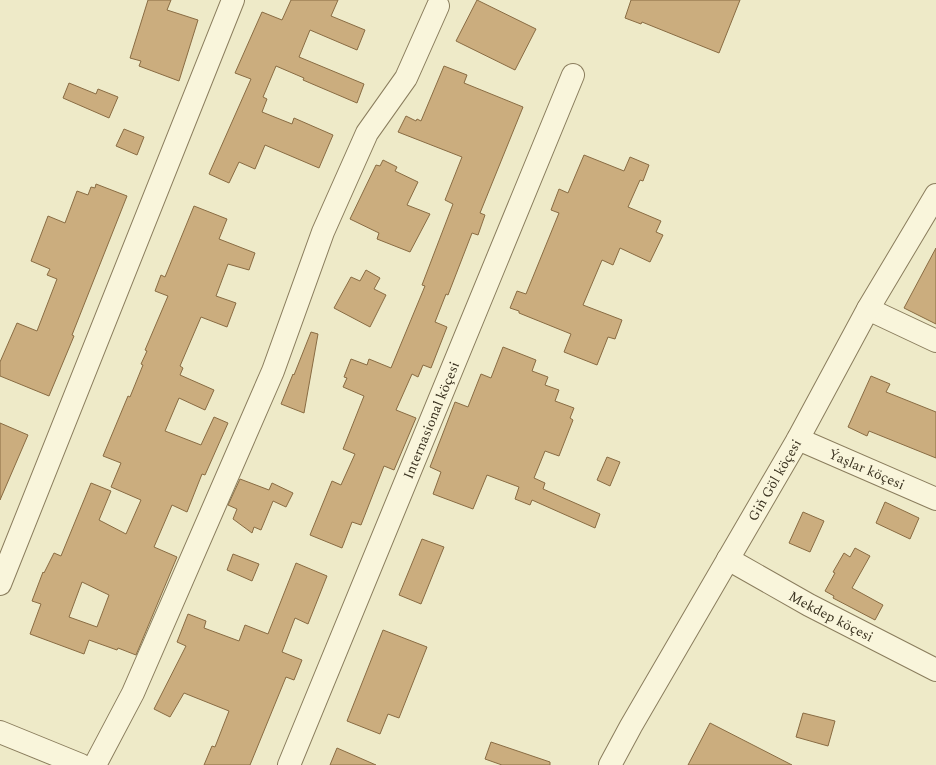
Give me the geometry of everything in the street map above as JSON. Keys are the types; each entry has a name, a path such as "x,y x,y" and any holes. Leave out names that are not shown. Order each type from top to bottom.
{"street":[{"path":"0,584 233,0"},
{"path":"95,765 133,693 273,371 323,232 367,133 406,78 438,6"},
{"name":"Internasional köçesi","path":"289,765 573,75"},
{"name":"Giň Göl köçesi","path":"610,765 631,726 798,439 868,309 935,198"},
{"path":"868,309 936,341"},
{"name":"Ýaşlar köçesi","path":"798,439 936,499"},
{"name":"Mekdep köçesi","path":"728,559 809,605 936,670"},
{"path":"0,732 81,765"}],"building":[{"path":"148,0 171,0 167,10 198,20 179,81 139,66 141,61 130,58"},
{"path":"291,0 338,0 331,16 365,30 357,50 310,30 299,57 364,84 357,103 303,80 304,78 276,66 263,97 267,99 262,112 292,124 294,118 333,135 319,168 265,145 255,169 239,162 229,183 209,174 251,79 235,73 262,12 282,20"},
{"path":"477,0 536,29 515,70 456,41"},
{"path":"631,0 740,0 719,53 642,22 641,24 625,18"},
{"path":"444,66 467,75 464,83 523,107 480,213 485,215 478,235 472,233 448,295 446,294 435,322 447,327 431,368 423,365 418,377 412,374 396,410 416,418 394,470 384,466 361,525 352,522 342,548 310,535 332,481 341,485 355,454 343,449 364,396 343,387 347,378 344,377 351,359 367,365 369,359 391,368 425,286 422,285 453,204 445,200 462,157 398,132 406,116 416,121 417,119 421,121"},
{"path":"69,83 96,94 98,89 118,97 109,118 63,98"},
{"path":"124,129 144,137 137,155 116,146"},
{"path":"584,155 624,171 630,157 649,165 643,181 640,180 628,207 661,221 656,232 663,235 650,262 620,248 613,265 602,260 583,305 622,320 615,339 608,337 597,365 564,352 571,334 510,308 517,291 526,294 559,213 551,210 559,189 568,193"},
{"path":"383,160 397,167 395,171 418,182 407,205 430,214 410,252 377,239 379,233 350,219 376,165 380,166"},
{"path":"96,184 127,196 72,335 74,336 49,396 0,376 0,362 17,323 37,331 57,279 47,275 50,269 31,261 48,216 65,223 77,191 88,195 91,187 95,188"},
{"path":"194,206 227,219 219,239 255,253 249,270 228,264 216,296 236,303 227,327 201,317 180,366 183,368 180,375 214,390 205,410 179,398 165,431 201,445 214,417 228,423 205,475 202,474 187,512 172,505 154,547 177,557 136,655 89,640 84,654 30,634 41,604 32,601 43,572 44,573 54,553 61,556 91,483 111,491 99,520 126,534 141,500 111,487 121,463 103,456 128,396 130,397 143,365 141,364 147,351 145,350 168,296 155,291 161,275 165,277","holes":["82,582 109,595 97,627 69,617"]},
{"path":"936,248 936,324 904,308"},
{"path":"366,270 380,278 374,289 386,295 370,327 334,308 351,277 360,281"},
{"path":"311,332 318,334 304,413 281,404"},
{"path":"503,347 536,360 532,371 548,377 545,385 559,390 555,401 574,408 570,418 573,420 559,456 545,451 534,478 545,483 543,489 600,514 595,528 532,500 530,505 515,499 519,487 487,475 473,509 433,494 441,472 430,467 455,402 468,407 481,374 491,378"},
{"path":"871,376 890,384 886,392 936,412 936,458 869,431 867,436 848,427"},
{"path":"0,423 28,435 0,500"},
{"path":"607,457 620,462 610,486 597,480"},
{"path":"240,479 269,490 272,483 293,493 286,507 273,501 261,530 254,527 252,533 233,519 237,509 228,505"},
{"path":"885,502 919,518 910,539 876,523"},
{"path":"803,512 824,521 810,552 789,543"},
{"path":"422,539 444,547 421,604 399,595"},
{"path":"855,548 870,556 852,588 883,605 875,620 833,598 834,596 825,591 835,573 833,572 844,553 850,557"},
{"path":"233,554 259,564 252,581 227,570"},
{"path":"296,563 327,576 308,624 295,618 282,652 302,660 294,680 286,677 250,765 204,765 212,746 215,747 229,711 184,693 170,717 154,709 186,646 177,642 188,614 206,621 204,628 239,641 245,625 268,634"},
{"path":"383,630 427,647 399,718 388,714 380,734 347,721"},
{"path":"803,713 835,721 828,746 796,737"},
{"path":"710,723 792,765 688,765"},
{"path":"491,742 550,762 550,765 502,765 485,759"},
{"path":"337,748 376,765 330,765"}]}
